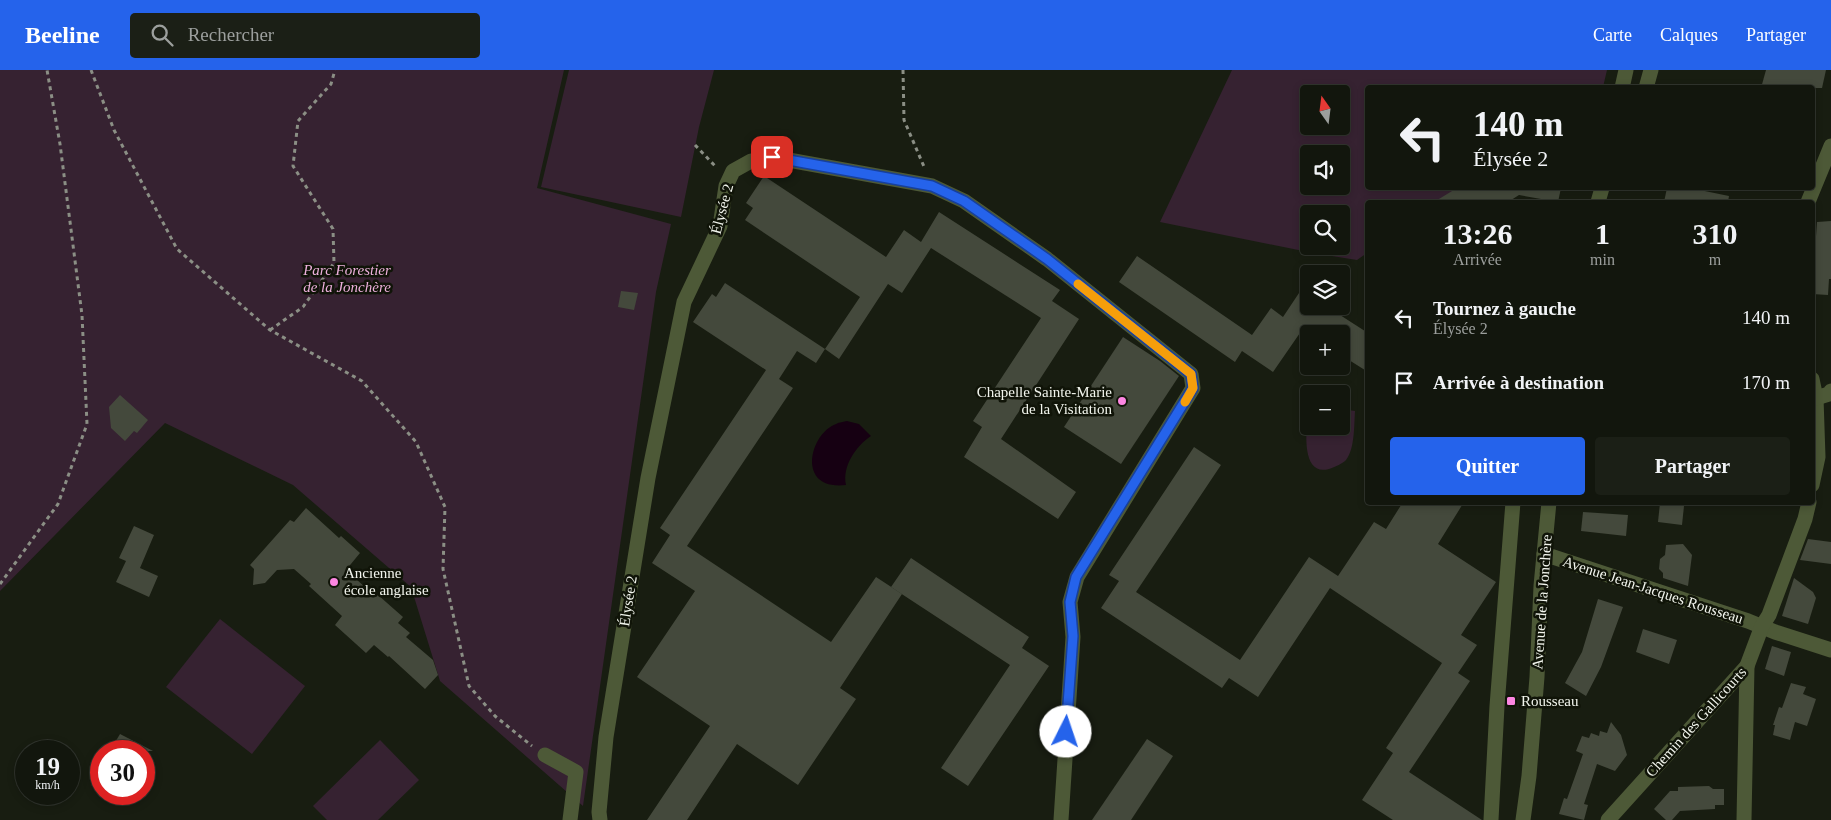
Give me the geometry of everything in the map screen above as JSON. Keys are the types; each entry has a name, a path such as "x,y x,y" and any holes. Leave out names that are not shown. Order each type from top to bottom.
{"street":[{"path":"1623,85 1626,70"},
{"path":"1647,85 1650,70"},
{"path":"1815,185 1831,146"},
{"name":"Élysée 2","path":"600,820 599,812 606,736 648,478 684,302 720,226 726,186 733,171 751,161 772,157 932,186 964,201 1047,259 1191,374 1193,388 1076,577 1070,602 1073,636 1061,820"},
{"path":"1816,398 1831,392"},
{"path":"1815,393 1818,457 1815,470"},
{"path":"1491,820 1497,706 1513,505"},
{"name":"Avenue de la Jonchère","path":"1523,820 1529,776 1549,505"},
{"name":"Chemin des Gallicourts","path":"1608,820 1747,666 1762,626 1770,615 1808,505"},
{"name":"Avenue Jean-Jacques Rousseau","path":"1544,554 1762,626"},
{"path":"1762,626 1831,650"},
{"path":"1744,820 1747,666"},
{"path":"545,755 576,772 570,820"}],"path":[{"path":"0,584 58,504 87,424 82,315 60,144 47,70"},
{"path":"92,70 114,130 177,248 270,330 362,381 416,442 445,507 443,569 469,686 495,716 545,755"},
{"path":"270,330 303,307 334,263 333,229 293,166 298,121 331,84 335,70"},
{"path":"903,70 904,120 932,186"},
{"path":"695,145 729,180"}],"green space":[{"name":"Parc Forestier de la Jonchère","path":"0,70 564,70 537,188 671,224 656,292 583,806 440,681 411,587 293,485 165,423 0,591"},
{"path":"569,70 714,70 699,127 681,217 541,187"},
{"path":"1232,70 1607,70 1603,85 1365,85 1365,190 1464,190 1447,200 1365,200 1365,254 1357,260 1326,255 1350,255 1350,205 1300,205 1300,250 1160,222"},
{"path":"1350,410 1355,411 1354,436 1351,450 1346,460 1342,463 1329,469 1321,470 1314,467 1308,454 1306,435 1350,435"},
{"path":"220,619 305,686 252,754 166,687"},
{"path":"380,740 419,780 378,820 327,820 313,806"}],"shaded area":[{"path":"847,421 859,424 871,436 860,445 851,457 846,471 846,485 830,485 820,479 814,471 812,460 814,449 819,439 827,430 837,423"}],"building":[{"path":"1766,70 1826,70 1822,88 1815,88 1815,85 1762,85"},
{"path":"764,176 886,257 904,230 921,242 939,212 1060,290 1052,301 1079,319 1001,439 1076,492 1058,519 964,457 982,427 973,421 1041,318 931,248 902,293 888,284 839,359 825,349 860,297 745,220 753,208 746,203"},
{"path":"1454,190 1561,190 1558,200 1519,195 1511,200 1437,200"},
{"path":"1667,190 1700,190 1729,196 1728,200 1664,200"},
{"path":"1831,221 1831,279 1829,279 1828,295 1815,294 1817,222"},
{"path":"1137,256 1252,335 1271,308 1283,317 1300,292 1300,315 1340,315 1365,331 1365,370 1350,361 1350,325 1300,325 1300,333 1273,372 1242,351 1235,362 1119,282"},
{"path":"725,283 825,349 816,363 797,351 779,379 793,388 687,546 831,642 876,577 902,594 840,688 856,699 798,785 737,744 687,820 647,820 710,726 637,677 695,591 652,563 670,535 660,528 766,370 693,322 712,294 716,297"},
{"path":"621,291 638,293 634,310 618,307"},
{"name":"Chapelle Sainte-Marie de la Visitation","path":"1123,337 1179,376 1121,464 1064,427"},
{"path":"120,395 148,420 137,433 134,431 125,441 111,428 109,407"},
{"path":"1194,447 1221,465 1136,592 1240,660 1309,557 1338,576 1374,522 1386,529 1401,505 1462,505 1438,544 1496,582 1461,635 1477,645 1458,673 1470,681 1409,772 1482,820 1393,820 1362,800 1393,753 1386,748 1442,663 1330,588 1258,697 1229,678 1222,688 1101,608 1119,581 1109,575"},
{"path":"1660,505 1684,506 1682,525 1658,522"},
{"name":"Ancienne école anglaise","path":"306,508 339,538 341,536 360,553 346,570 376,597 378,595 403,617 398,623 410,633 406,637 433,660 438,675 425,689 374,645 366,653 335,625 342,616 309,586 311,584 294,569 277,570 265,583 253,585 254,569 250,565 290,520 294,522"},
{"path":"1583,512 1628,515 1626,536 1581,531"},
{"path":"134,526 154,535 140,568 158,576 149,597 116,582 126,561 119,558"},
{"path":"1808,539 1831,542 1831,564 1800,560"},
{"path":"1683,544 1692,555 1688,586 1663,578 1663,573 1659,569 1660,559 1665,555 1666,545"},
{"path":"911,558 1029,637 1022,648 1049,666 968,786 941,768 1010,665 891,587"},
{"path":"1794,578 1813,592 1816,598 1808,624 1782,616"},
{"path":"1598,599 1623,607 1601,667 1586,696 1565,683 1582,652"},
{"path":"1643,629 1677,640 1669,664 1636,652"},
{"path":"1772,646 1791,652 1784,676 1765,669"},
{"path":"1791,683 1806,687 1803,694 1816,699 1807,726 1795,722 1790,740 1773,735 1775,725 1773,725 1779,707 1782,708"},
{"path":"1611,722 1621,735 1627,755 1615,771 1597,764 1584,804 1588,805 1584,820 1559,814 1564,798 1567,799 1583,754 1576,751 1582,736 1589,738 1591,733 1599,736 1600,731 1607,733"},
{"path":"120,734 132,740 116,740"},
{"path":"1147,739 1173,756 1131,820 1092,820"},
{"path":"1709,786 1713,789 1724,789 1724,805 1715,805 1715,809 1680,811 1672,820 1666,820 1654,809 1670,791 1678,791 1678,787"}],"slow traffic":[{"path":"1078,284 1191,374 1193,388 1185,402"}],"place":[{"name":"Chapelle Sainte-Marie de la Visitation","path":"1122,401"},
{"name":"Ancienne école anglaise","path":"334,582"},
{"name":"Rousseau","path":"1511,701"}],"route":[{"path":"772,157 932,186 964,201 1047,259 1191,374 1193,388 1076,577 1070,602 1073,636 1066,732"}]}
